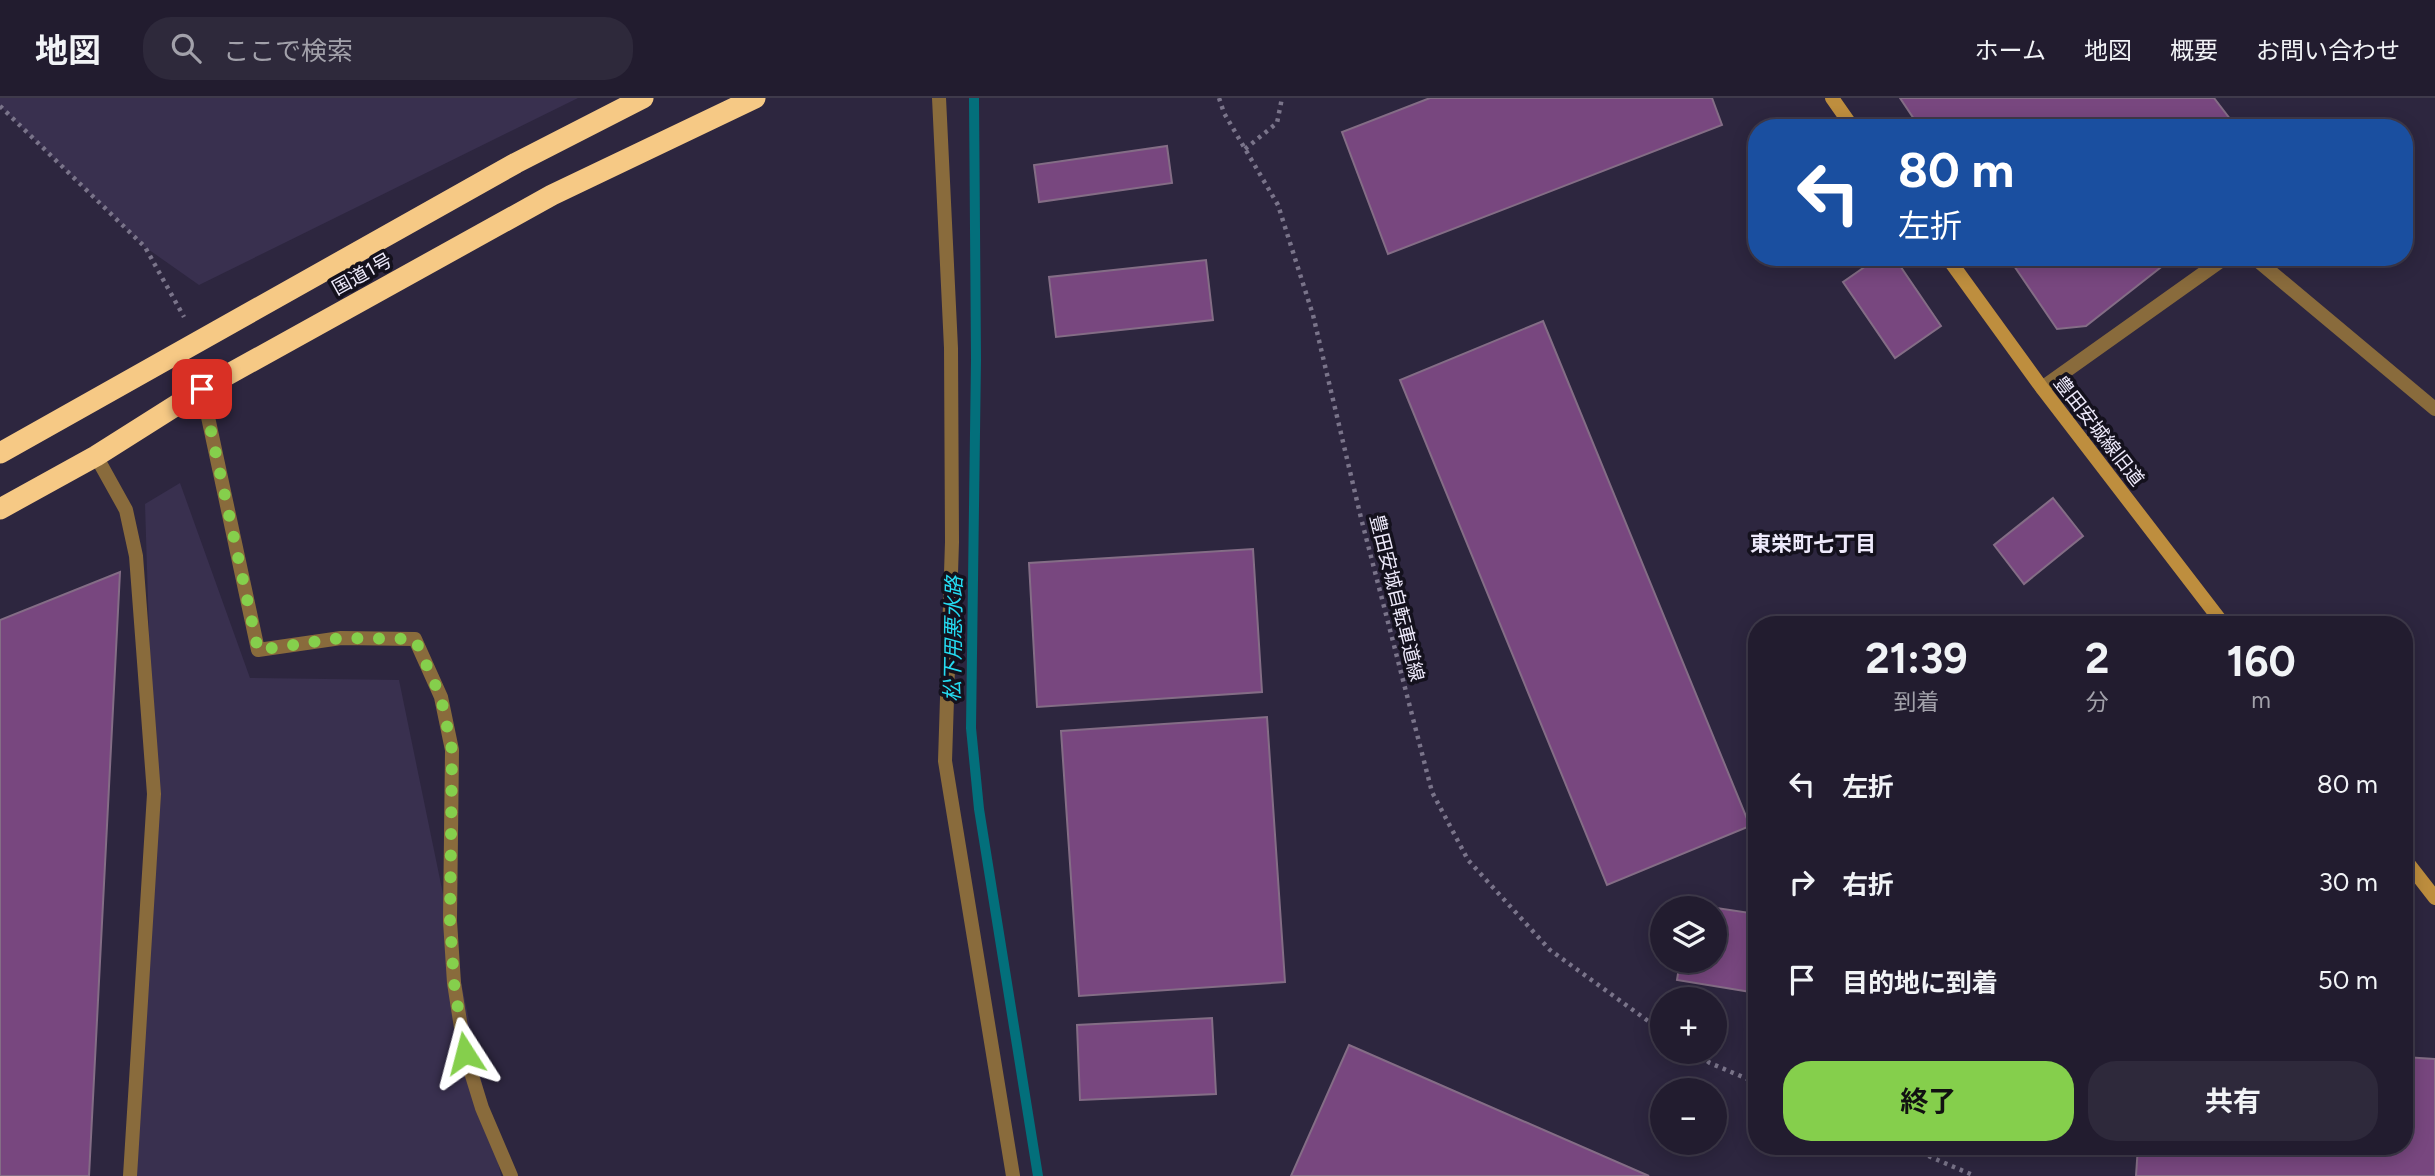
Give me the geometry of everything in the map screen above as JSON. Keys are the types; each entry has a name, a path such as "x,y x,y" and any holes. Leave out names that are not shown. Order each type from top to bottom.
{"highway":[{"name":"国道1号","path":"0,453 516,163 643,98"},
{"name":"国道1号","path":"0,509 96,456 202,389 552,195 755,98"}],"street":[{"path":"939,98 951,348 952,542 945,761 1013,1176"},
{"path":"1832,98 1847,119"},
{"name":"豊田安城線旧道","path":"1954,266 2042,388 2217,616"},
{"path":"2042,388 2214,266"},
{"path":"2264,266 2435,409"},
{"path":"202,389 258,650 341,638 415,639 441,698 452,750 450,921 454,983 465,1053 482,1108 511,1176"},
{"path":"96,456 126,510 136,556 154,794 130,1176"},
{"path":"2413,870 2435,898"}],"path":[{"name":"豊田安城自転車道線","path":"1219,98 1224,113 1278,205 1313,315 1361,518 1432,792 1468,860 1550,950 1650,1022"},
{"path":"1245,149 1277,123 1282,98"},
{"path":"0,106 145,247 197,341"},
{"path":"1712,1064 1748,1079"},
{"path":"1926,1155 1975,1176"}],"shaded area":[{"path":"0,98 578,98 199,285 145,247 0,106"},
{"path":"180,483 250,678 399,680 501,1176 130,1176 154,794 145,504"}],"building":[{"path":"1430,98 1712,98 1722,125 1388,254 1342,132"},
{"path":"1900,98 2214,98 2230,119 1914,119"},
{"path":"1167,146 1172,183 1039,202 1034,165"},
{"path":"1206,260 1213,320 1056,337 1049,277"},
{"path":"1866,266 1900,266 1941,326 1895,358 1843,282"},
{"path":"2014,266 2163,266 2086,326 2057,329"},
{"path":"1543,321 1748,821 1748,827 1607,885 1400,380"},
{"path":"2053,498 2083,536 2024,584 1994,545"},
{"path":"1253,549 1262,692 1037,707 1029,563"},
{"path":"120,572 89,1176 0,1176 0,620"},
{"path":"1267,717 1285,982 1079,996 1061,731"},
{"path":"1727,910 1748,913 1748,992 1677,980 1678,973 1727,973"},
{"path":"1212,1018 1216,1094 1080,1100 1077,1025"},
{"path":"1349,1045 1649,1176 1291,1176"},
{"path":"2413,1058 2435,1059 2435,1176 2136,1176 2137,1155 2413,1155"}],"waterway":[{"name":"松下用悪水路","path":"974,98 976,359 971,728 979,809 1038,1176"}],"district":[{"name":"東栄町七丁目","path":"1813,543"}],"route":[{"path":"202,389 258,650 341,638 415,639 441,698 452,750 450,921 454,983 465,1053"}]}
